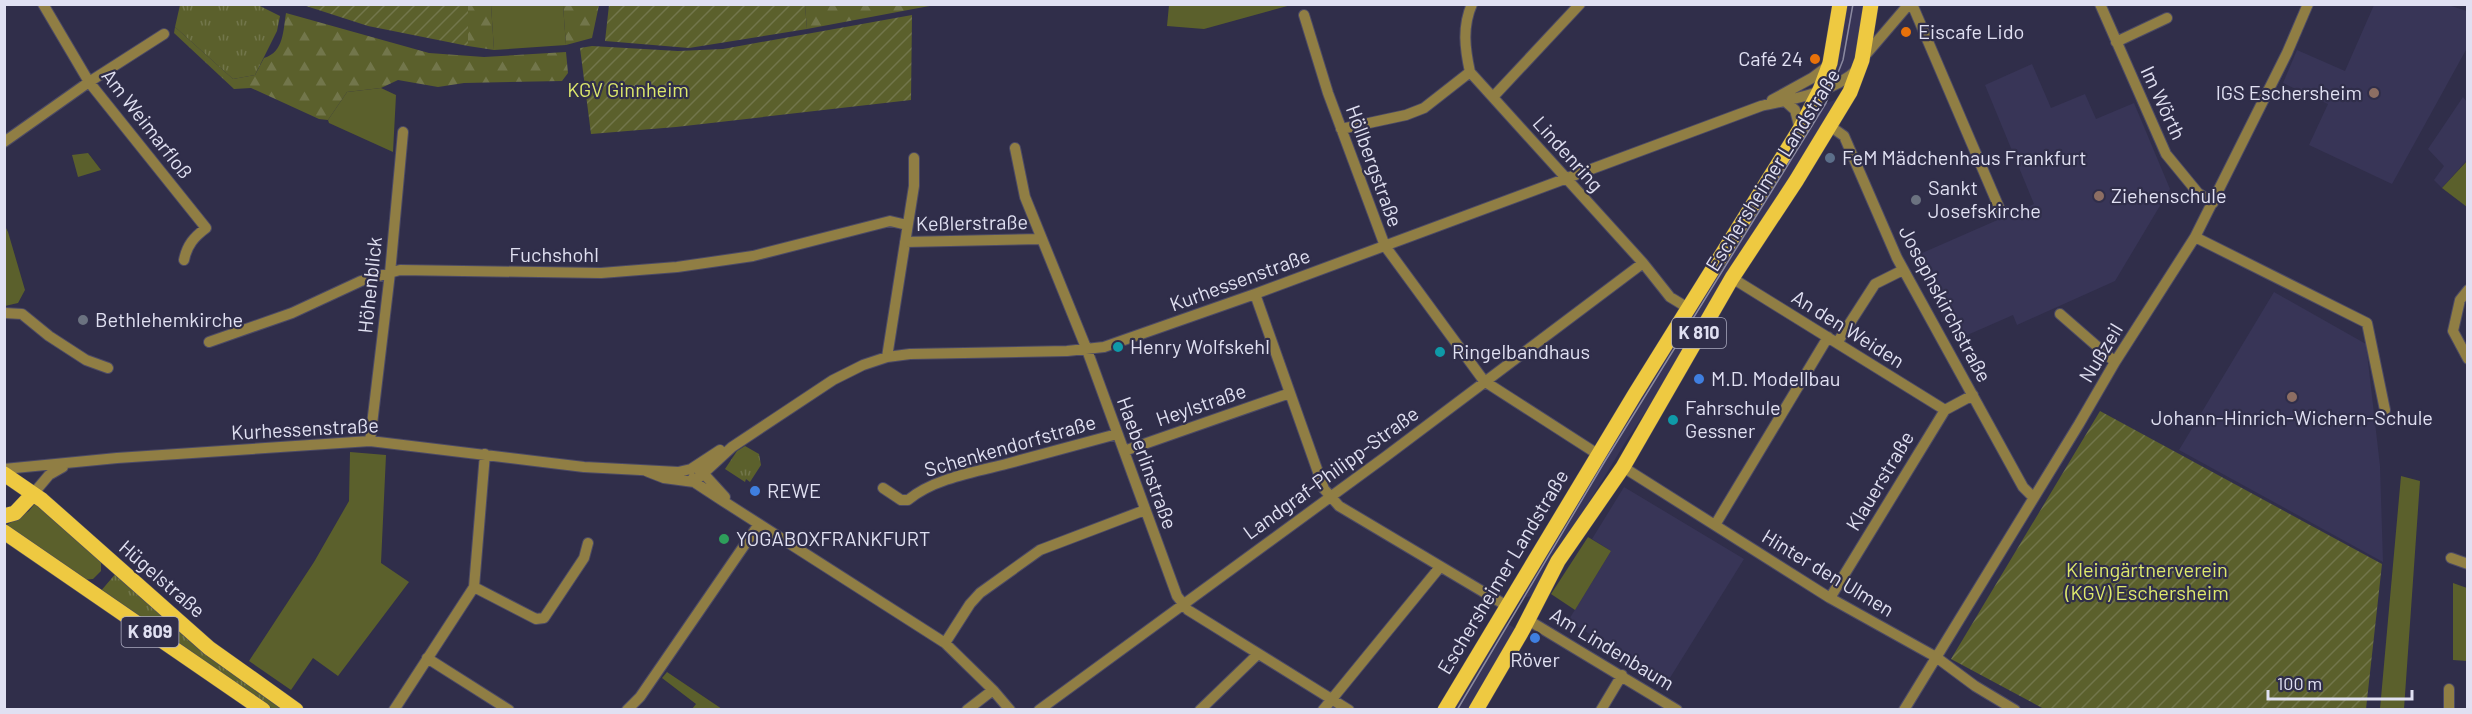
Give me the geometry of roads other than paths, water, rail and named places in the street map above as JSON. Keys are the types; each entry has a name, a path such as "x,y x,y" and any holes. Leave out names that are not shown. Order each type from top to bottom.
{"main road":[{"name":"K 810","path":"1820,90 1830,63 1840,4"},
{"name":"K 810","path":"1861,64 1871,4"},
{"name":"Eschersheimer Landstraße","path":"1476,710 1558,561 1623,467 1732,278 1830,126 1850,92 1861,64"},
{"name":"Eschersheimer Landstraße","path":"1445,710 1688,308 1800,129 1820,90"},
{"path":"1599,455 1605,461 1609,471 1608,489"},
{"name":"Hügelstraße","path":"4,471 208,648 296,710"},
{"path":"4,516 15,513 33,494"},
{"name":"K 809","path":"4,532 263,710"},
{"path":"1503,613 1530,614"}],"street":[{"name":"Am Weimarfloß","path":"43,4 89,82 206,228 195,237 186,250 184,260"},
{"path":"1341,129 1406,115 1424,108 1470,72 1465,36 1467,14 1472,4"},
{"path":"1492,97 1580,4"},
{"path":"1910,4 2001,212"},
{"name":"Eschersheimer Landstraße","path":"1820,90 1844,80 1861,64 1910,4"},
{"name":"Im Wörth","path":"2100,4 2166,154 2198,193 2213,203"},
{"name":"Nußzeil","path":"1904,710 2115,362 2195,237 2287,53 2308,4"},
{"name":"Höllbergstraße","path":"1304,15 1341,129 1385,246 1484,381 1599,455"},
{"path":"2116,42 2167,18"},
{"path":"4,142 89,82 164,34"},
{"name":"Kurhessenstraße","path":"1761,106 1812,78 1830,63"},
{"name":"Lindenring","path":"1470,72 1643,263 1670,297 1688,308"},
{"name":"Kurhessenstraße","path":"646,471 664,478 694,482 715,460 732,447 833,380 863,364 887,357 1087,350 1104,347 1255,294 1761,106 1820,90"},
{"path":"1785,100 1795,110 1800,129"},
{"name":"Josephskirchstraße","path":"1830,126 1844,136 1903,270 2023,488 2033,498"},
{"name":"Höhenblick","path":"370,441 390,273 403,132"},
{"name":"Haeberlinstraße","path":"1015,148 1025,196 1087,350 1182,604"},
{"path":"887,357 914,186 914,158"},
{"name":"Fuchshohl","path":"209,342 292,312 361,281 400,270 601,273 677,267 753,256 890,221 907,225"},
{"path":"2195,237 2367,322 2385,410"},
{"name":"Keßlerstraße","path":"905,242 1041,239"},
{"name":"Landgraf-Philipp-Straße","path":"1039,710 1643,263"},
{"path":"1715,525 1833,340 1875,284 1903,270"},
{"name":"An den Weiden","path":"1732,278 1945,410"},
{"path":"2468,290 2460,300 2453,331 2468,358"},
{"path":"1255,294 1324,489 1339,506 1440,567 1503,613"},
{"path":"4,313 22,314 49,336 86,360 108,368"},
{"path":"2060,314 2115,362"},
{"name":"Heylstraße","path":"1124,450 1290,393"},
{"path":"1945,410 1973,395"},
{"name":"Klauerstraße","path":"1830,598 1945,410"},
{"name":"Schenkendorfstraße","path":"883,488 901,500 908,500 916,493 937,484 977,471 1117,434"},
{"name":"Kurhessenstraße","path":"4,471 117,458 370,441 584,467 678,472 691,469 718,451 732,447"},
{"path":"394,710 474,587 485,454"},
{"name":"Kurhessenstraße","path":"33,494 54,471 73,464"},
{"name":"Hinter den Ulmen","path":"1623,467 1830,598 1936,657 1974,686 2015,710"},
{"path":"691,469 704,474 738,510"},
{"path":"691,469 694,482 945,644 993,690 1010,710"},
{"path":"945,644 970,604 980,593 1040,550 1145,510"},
{"path":"627,710 640,697 759,524"},
{"path":"474,587 536,619 544,618 584,558 588,543"},
{"path":"2451,558 2468,564"},
{"path":"1323,710 1440,567"},
{"path":"1182,604 1188,610 1349,710"},
{"name":"Am Lindenbaum","path":"1530,614 1677,710"},
{"path":"1200,710 1258,654"},
{"path":"427,657 509,710"},
{"path":"1601,710 1622,675"},
{"path":"2449,689 2449,710"},
{"path":"967,710 993,690"}],"tram line":[{"path":"1457,710 1605,461 1826,103 1843,60 1853,4"}],"place":[{"name":"Eiscafe Lido","path":"1906,32"},
{"name":"Café 24","path":"1815,59"},
{"name":"IGS Eschersheim","path":"2374,93"},
{"name":"FeM Mädchenhaus Frankfurt","path":"1830,158"},
{"name":"Ziehenschule","path":"2099,196"},
{"name":"Sankt Josefskirche","path":"1916,200"},
{"name":"Bethlehemkirche","path":"83,320"},
{"name":"Henry Wolfskehl","path":"1118,347"},
{"name":"Ringelbandhaus","path":"1440,352"},
{"name":"M.D. Modellbau","path":"1699,379"},
{"name":"Johann-Hinrich-Wichern-Schule","path":"2292,397"},
{"name":"Fahrschule Gessner","path":"1673,420"},
{"name":"REWE","path":"755,491"},
{"name":"YOGABOXFRANKFURT","path":"724,539"},
{"name":"Röver","path":"1535,638"}],"park label":[{"name":"KGV Ginnheim","path":"628,90"},
{"name":"Kleingärtnerverein (KGV) Eschersheim","path":"2147,582"}]}
